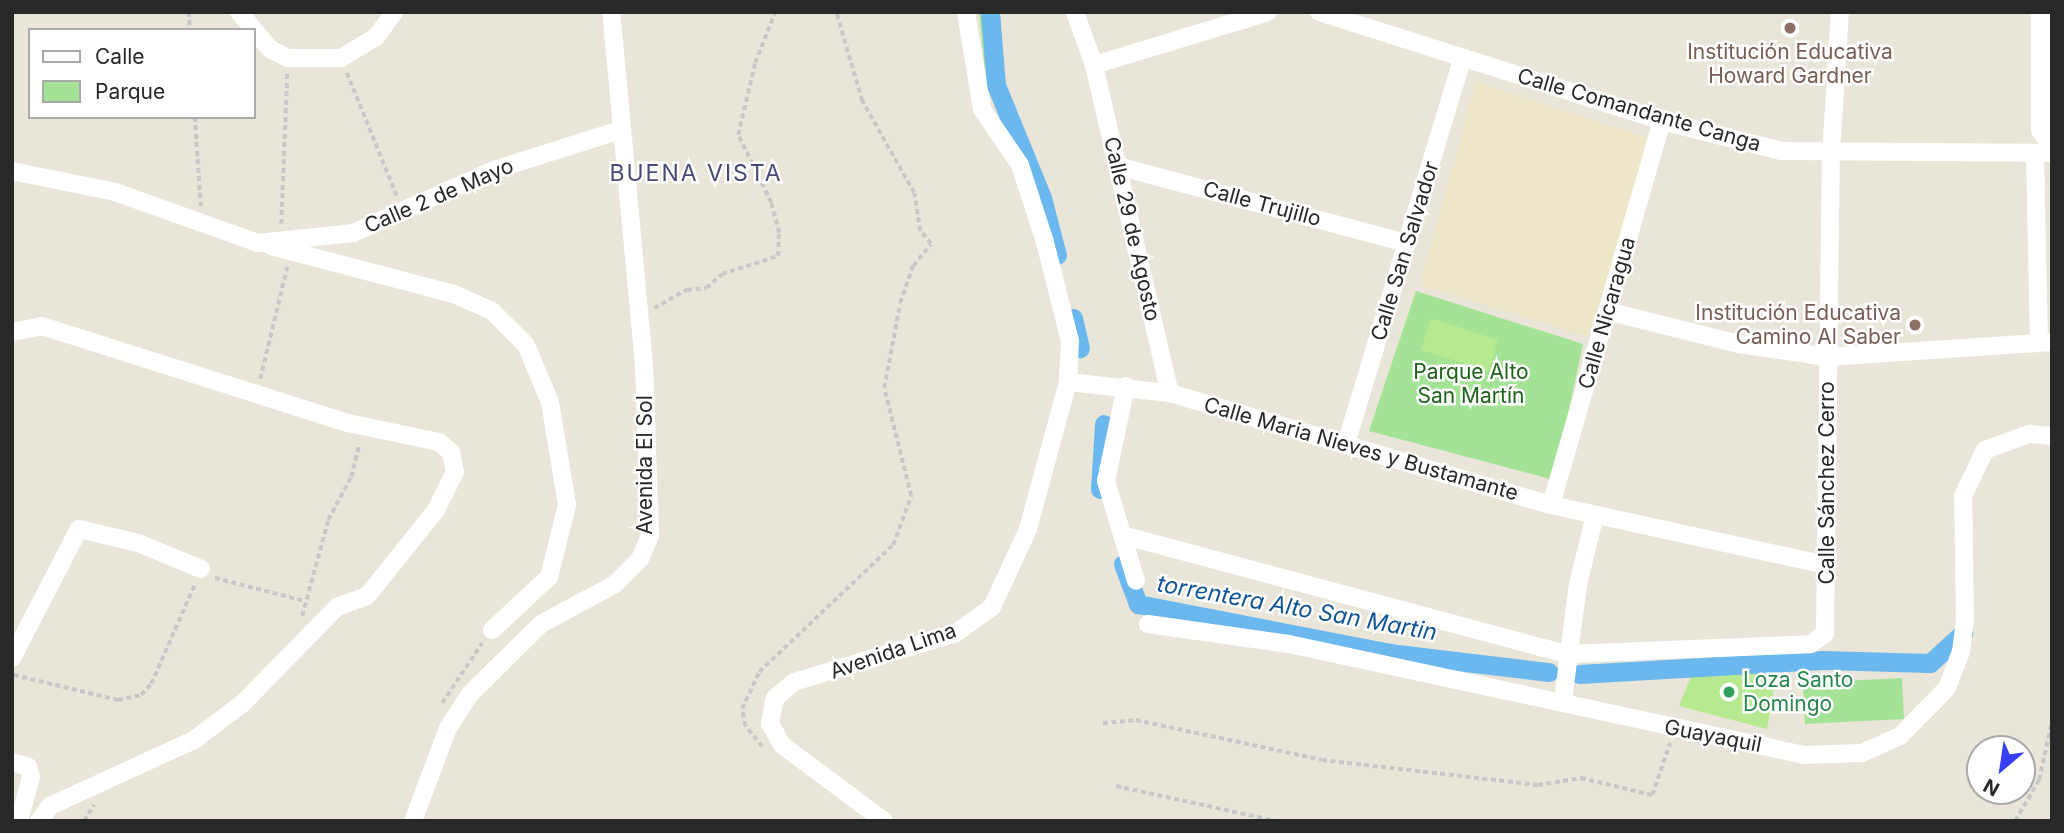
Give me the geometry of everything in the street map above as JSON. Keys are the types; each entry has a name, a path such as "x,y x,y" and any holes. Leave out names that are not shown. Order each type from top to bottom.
{"street":[{"path":"239,12 252,28"},
{"path":"256,32 270,49 288,58 341,58 376,37 394,12"},
{"name":"Avenida El Sol","path":"413,821 448,728 495,666 541,624 615,584 640,559 650,535 639,314 611,12"},
{"name":"Avenida Lima","path":"884,821 782,745 771,723 775,698 794,682 956,633 992,607 1028,529 1068,382 1070,341 1045,242 1020,165 982,109 966,12"},
{"name":"Calle 29 de Agosto","path":"1075,12 1094,65 1170,393"},
{"path":"1094,65 1268,12"},
{"name":"Calle Comandante Canga","path":"1319,12 1662,121 1782,151 1831,154 2046,150"},
{"name":"Calle Sánchez Cerro","path":"1567,654 1811,644 1825,634 1828,618 1827,356 1831,154 1840,12"},
{"path":"1607,311 1739,344 1827,356 2045,341 2046,150 2041,129 2047,52 2041,12"},
{"name":"Calle San Salvador","path":"1346,444 1463,57"},
{"name":"Calle Nicaragua","path":"1551,505 1662,121"},
{"name":"Calle 2 de Mayo","path":"12,171 115,192 258,243 285,246 353,233 495,170 620,130"},
{"name":"Calle Trujillo","path":"1117,166 1407,243"},
{"path":"285,246 454,294 492,312 526,345 550,401 566,505 550,577 492,630"},
{"path":"12,332 42,326 359,425 439,442 452,452 455,472 436,510 367,596 337,607 243,703 194,740 48,813 39,821"},
{"name":"Calle Maria Nieves y Bustamante","path":"1068,382 1126,386 1170,393 1551,505 1827,565"},
{"path":"1126,386 1106,481 1136,581"},
{"name":"Guayaquil","path":"1148,624 1289,644 1563,700 1674,730 1804,755 1862,753 1900,736 1947,688 1961,652 1963,496 1972,471 1985,450 2004,441 2029,434 2052,436"},
{"path":"1563,700 1567,654 1595,515"},
{"path":"12,658 79,529 138,543 201,569"},
{"path":"1122,535 1567,654"},
{"path":"12,762 28,767 31,777 19,821"}],"path":[{"path":"639,314 687,290 706,288 722,274 778,256 771,203 738,135 755,63 775,12"},
{"path":"771,752 753,740 742,709 759,671 893,545 911,496 884,388 900,303 913,266 930,244 920,231 914,193 862,101 836,12"},
{"path":"256,394 285,246 288,58"},
{"path":"341,58 404,211"},
{"path":"195,119 201,223"},
{"path":"299,622 328,520 351,477 359,425"},
{"path":"12,674 118,700 141,695 151,684 201,569 229,583 305,601"},
{"path":"1103,723 1136,720 1322,760 1538,785 1581,778 1652,795 1674,730"},
{"path":"2015,821 2039,780 2052,720"},
{"path":"1116,786 1276,821"}],"shaded area":[{"path":"1476,82 1649,138 1589,337 1420,285"}],"green space":[{"path":"979,12 998,12 985,71"},
{"name":"Parque Alto San Martín","path":"1416,291 1583,344 1554,480 1369,431"},
{"path":"1431,318 1498,340 1489,371 1421,350"},
{"name":"Loza Santo Domingo","path":"1697,662 1776,677 1767,729 1679,706"},
{"path":"1902,678 1904,719 1805,724 1803,683"}],"waterway":[{"name":"torrentera Alto San Martin","path":"990,12 996,85 1042,198 1057,255"},
{"name":"torrentera Alto San Martin","path":"1073,318 1080,348"},
{"name":"torrentera Alto San Martin","path":"1100,489 1104,424"},
{"name":"torrentera Alto San Martin","path":"1123,564 1138,604 1389,653 1549,672"},
{"name":"torrentera Alto San Martin","path":"1579,674 1823,660 1930,663 1963,633"}],"place":[{"name":"Institución Educativa Howard Gardner","path":"1790,28"},
{"name":"Institución Educativa Camino Al Saber","path":"1915,325"},
{"name":"Loza Santo Domingo","path":"1729,692"}],"district":[{"name":"BUENA VISTA","path":"696,173"}]}
